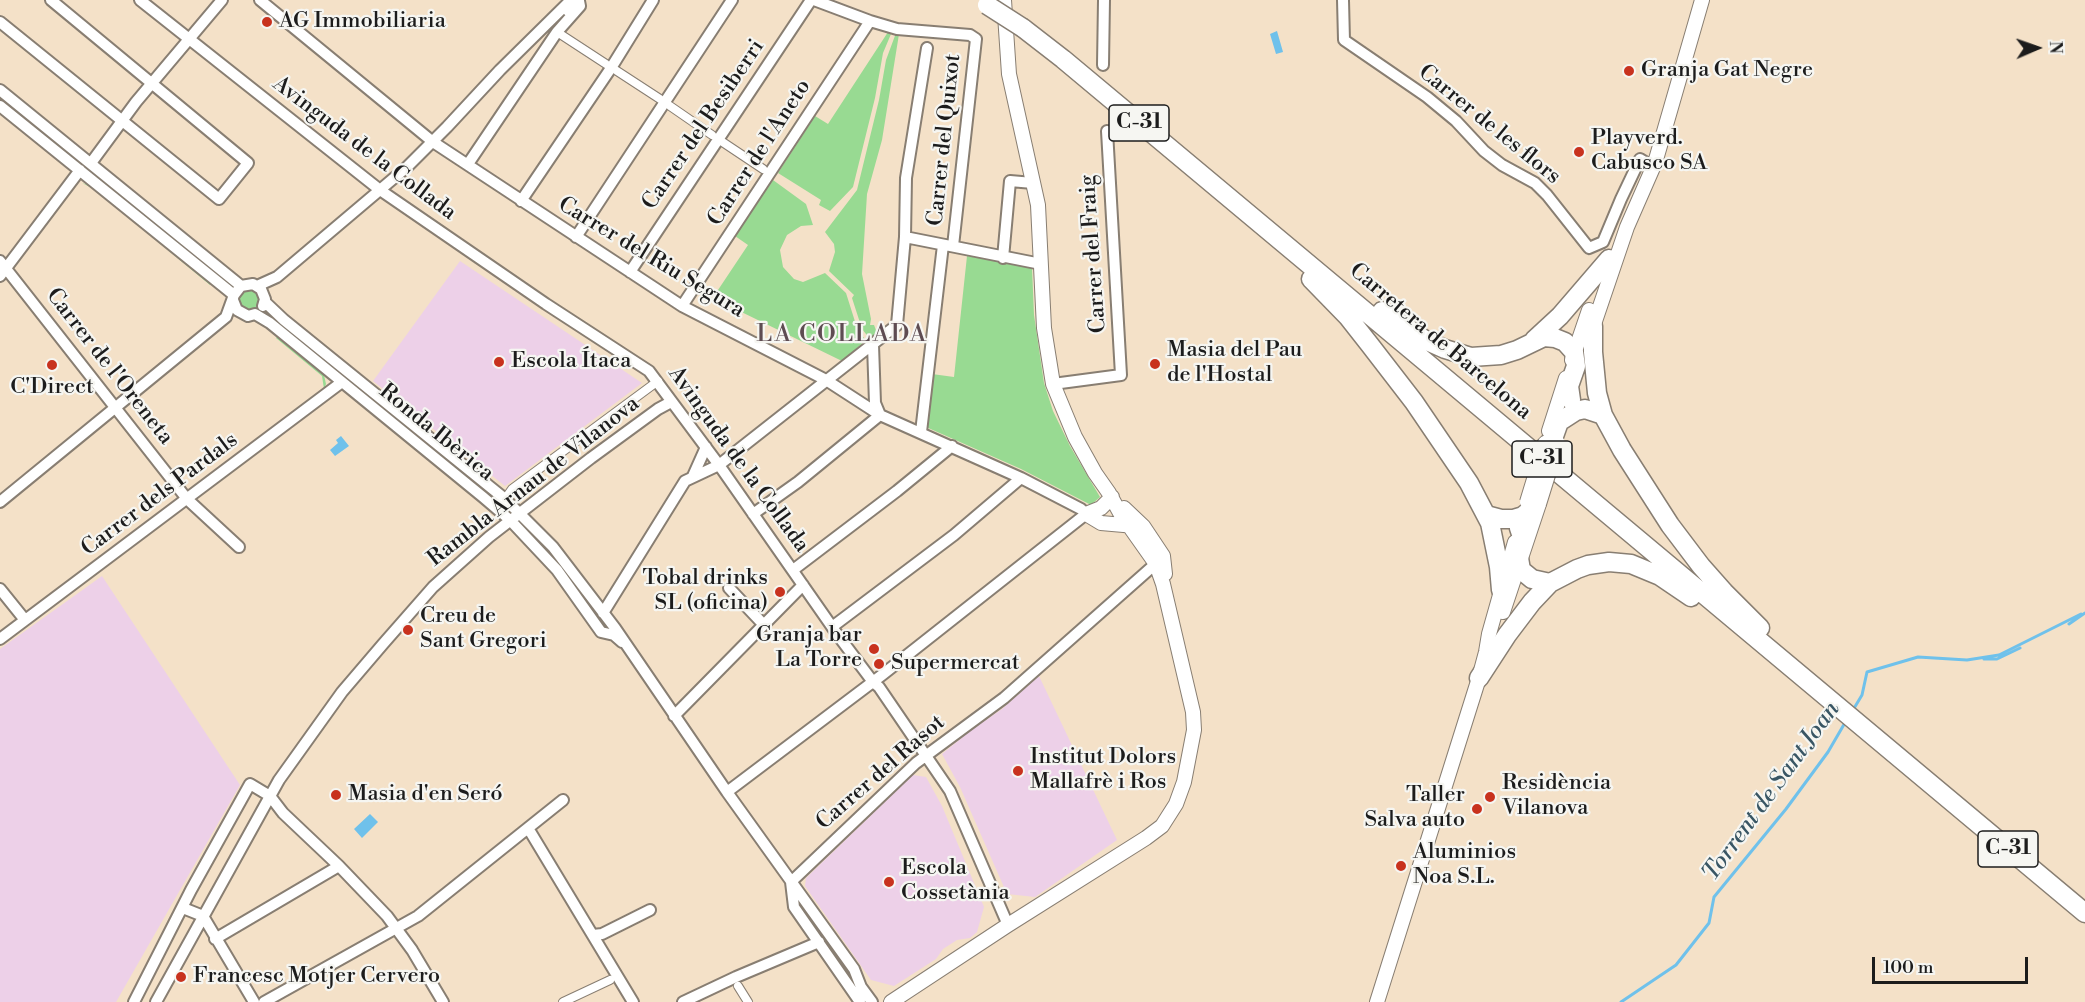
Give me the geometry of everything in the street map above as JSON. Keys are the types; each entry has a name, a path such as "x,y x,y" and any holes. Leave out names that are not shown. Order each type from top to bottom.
{"highway":[{"name":"Carretera de Barcelona","path":"990,2 1063,59 2085,913"},
{"path":"1254,219 1425,340 1445,350 1471,357 1486,357 1517,350 1534,340 1560,316 1609,259"},
{"path":"1254,219 1348,317 1450,453 1486,515 1496,543 1501,590"},
{"path":"1593,326 1594,370 1603,415 1646,489 1701,566 1836,705"},
{"path":"1534,340 1544,337 1556,338 1565,342 1574,352 1576,366 1569,386 1568,409 1559,422 1549,445"},
{"path":"1568,409 1576,411 1585,409 1603,415"},
{"path":"1548,476 1537,488 1527,513 1518,552 1521,570 1532,579 1550,583"},
{"path":"1486,515 1501,519 1527,513"},
{"path":"1479,678 1507,635 1550,583 1577,569 1596,564 1621,563 1641,567 1660,576 1836,705"}],"street":[{"path":"0,22 219,200 248,163 51,0"},
{"name":"Avinguda de la Collada","path":"140,0 380,190 546,304 649,371 719,465 832,627 879,687 950,791 1008,925"},
{"path":"91,163 152,82 222,0"},
{"name":"Carrer del Riu Segura","path":"260,0 433,142 682,306 826,380 880,415 1021,478 1081,509 1086,514"},
{"path":"0,502 226,317 241,286 249,283 257,285 278,277 407,167 570,0"},
{"path":"521,201 611,68 653,0"},
{"path":"576,237 732,0"},
{"path":"812,0 870,21"},
{"name":"Carrer del Besiberri","path":"630,272 812,0"},
{"path":"1103,65 1104,0"},
{"name":"Carrer de les flors","path":"1343,0 1344,40 1427,97 1502,165 1535,183 1589,248 1603,242 1640,159 1653,167"},
{"path":"1568,409 1593,326 1627,227 1653,167 1702,0"},
{"path":"468,164 557,32 580,6 579,2 500,70"},
{"path":"893,1002 1008,925 1146,838 1168,818 1184,782 1194,730 1193,712 1163,584 1165,573 1160,560 1112,497 1075,437 1053,384 1044,328 1038,205 1009,74 990,2"},
{"name":"Carrer del Quixot","path":"870,21 897,29 970,35 976,39 921,432"},
{"name":"Carrer de l'Aneto","path":"682,306 870,21"},
{"path":"557,32 606,64"},
{"path":"603,613 685,481 719,465 897,325 905,237 906,178 927,48"},
{"path":"617,71 660,99"},
{"path":"0,90 241,286"},
{"path":"0,106 234,297 237,310 242,314 248,316 262,309 278,277"},
{"path":"670,106 712,135"},
{"name":"Carrer del Fraig","path":"1053,384 1121,375 1107,131"},
{"path":"721,141 763,169"},
{"path":"2,268 80,170"},
{"path":"1003,258 1010,182 1033,183"},
{"path":"1377,1002 1479,678 1501,590 1549,445 1574,352 1597,284 1623,230 1627,227"},
{"path":"905,237 1041,264"},
{"name":"Carrer de l'Oreneta","path":"2,268 188,499 239,547"},
{"name":"Ronda Ibèrica","path":"257,285 264,294 265,301 284,320 505,499 566,562 854,969 861,987 872,1002"},
{"path":"226,317 242,314"},
{"name":"Ronda Ibèrica","path":"255,314 270,323 510,520 557,570 601,632 614,635 627,646"},
{"path":"753,514 798,482 880,415 875,403 873,345"},
{"name":"Rambla Arnau de Vilanova","path":"505,499 512,489 658,381"},
{"name":"Carrer dels Pardals","path":"0,639 342,382"},
{"name":"Rambla Arnau de Vilanova","path":"156,1002 270,796 342,692 383,644 433,587 510,520 591,458 671,402"},
{"path":"1548,476 1549,445"},
{"path":"793,570 952,446"},
{"path":"693,476 706,447"},
{"path":"832,627 954,536 1021,478"},
{"path":"727,792 873,682 1086,514 1101,508 1112,497"},
{"path":"1486,652 1491,646 1520,563 1527,513"},
{"path":"1086,514 1101,523 1136,526"},
{"name":"Carrer del Rasot","path":"791,882 916,763 1004,698 1160,560"},
{"path":"674,716 803,585"},
{"path":"729,588 763,624"},
{"path":"0,589 25,620"},
{"path":"134,1002 250,784 270,796 283,813 339,866 396,927 443,1002"},
{"path":"264,1002 418,916 563,800"},
{"path":"528,828 633,1002"},
{"path":"215,939 339,866"},
{"name":"Ronda Ibèrica","path":"791,882 794,907 860,1002"},
{"path":"183,908 203,916 254,1002"},
{"path":"593,935 602,934 650,910"},
{"path":"684,1002 737,981 819,942"},
{"path":"563,1002 610,980"},
{"path":"737,981 748,1002"}],"shaded area":[{"name":"Escola Ítaca","path":"460,261 642,383 505,486 373,381"},
{"path":"102,576 240,785 116,1002 0,1002 0,649"},
{"name":"Institut Dolors Mallafrè i Ros","path":"1039,676 1117,840 1035,897 1007,894 960,787 942,754 1002,709"},
{"name":"Escola Cossetània","path":"913,775 926,777 942,806 984,907 977,932 970,938 957,940 943,949 936,959 894,986 871,980 805,886 806,878"}],"green space":[{"path":"888,32 891,34 883,53 875,98 853,187 830,211 819,205 821,200 778,173 815,116 828,124"},
{"path":"896,33 899,34 882,140 867,194 862,274 871,319 870,325 874,325 877,333 870,339 862,329 852,298 854,295 829,271 835,252 834,244 825,232 857,190 879,100 886,60"},
{"path":"68,151 219,273 217,276 67,153"},
{"path":"773,180 806,204 813,225 801,226 787,235 780,250 783,267 794,279 803,282 825,273 846,293 858,331 866,340 842,361 712,299 748,245 735,236"},
{"path":"82,183 94,187 212,282 210,285 94,189"},
{"path":"967,256 1032,267 1034,315 1044,383 1053,411 1070,446 1100,497 1091,505 1021,469 926,427 932,374 954,377"},
{"path":"249,288 257,291 260,299 257,307 249,310 241,307 238,299 241,291"},
{"path":"286,326 470,477 469,479 284,328"},
{"path":"278,336 324,375 326,384 324,389 322,376 276,338"},
{"path":"520,519 561,564 604,628 561,567 520,523"}],"water":[{"path":"1277,31 1283,52 1276,54 1270,34"},
{"path":"341,436 349,446 335,456 330,450 338,443 336,440"},
{"path":"370,814 378,822 362,838 354,829"}],"waterway":[{"name":"Torrent de Sant Joan","path":"2069,624 2085,613"},
{"name":"Torrent de Sant Joan","path":"1853,710 1862,695 1867,672 1918,657 1967,660 1999,655 2081,614"},
{"name":"Torrent de Sant Joan","path":"1984,659 1997,659 2020,648"},
{"name":"Torrent de Sant Joan","path":"1621,1002 1676,965 1709,923 1714,897 1786,809 1828,752 1846,721"}],"place":[{"name":"AG Immobiliaria","path":"267,22"},
{"name":"Granja Gat Negre","path":"1629,71"},
{"name":"Playverd. Cabusco SA","path":"1579,152"},
{"name":"Escola Ítaca","path":"499,362"},
{"name":"Masia del Pau de l'Hostal","path":"1155,364"},
{"name":"C'Direct","path":"52,365"},
{"name":"Tobal drinks SL (oficina)","path":"780,592"},
{"name":"Creu de Sant Gregori","path":"408,630"},
{"name":"Granja bar La Torre","path":"874,649"},
{"name":"Supermercat","path":"879,664"},
{"name":"Institut Dolors Mallafrè i Ros","path":"1018,771"},
{"name":"Masia d'en Seró","path":"336,795"},
{"name":"Residència Vilanova","path":"1490,797"},
{"name":"Taller Salva auto","path":"1477,809"},
{"name":"Aluminios Noa S.L.","path":"1401,866"},
{"name":"Escola Cossetània","path":"889,882"},
{"name":"Francesc Motjer Cervero","path":"181,977"}],"district":[{"name":"LA COLLADA","path":"842,335"}]}
